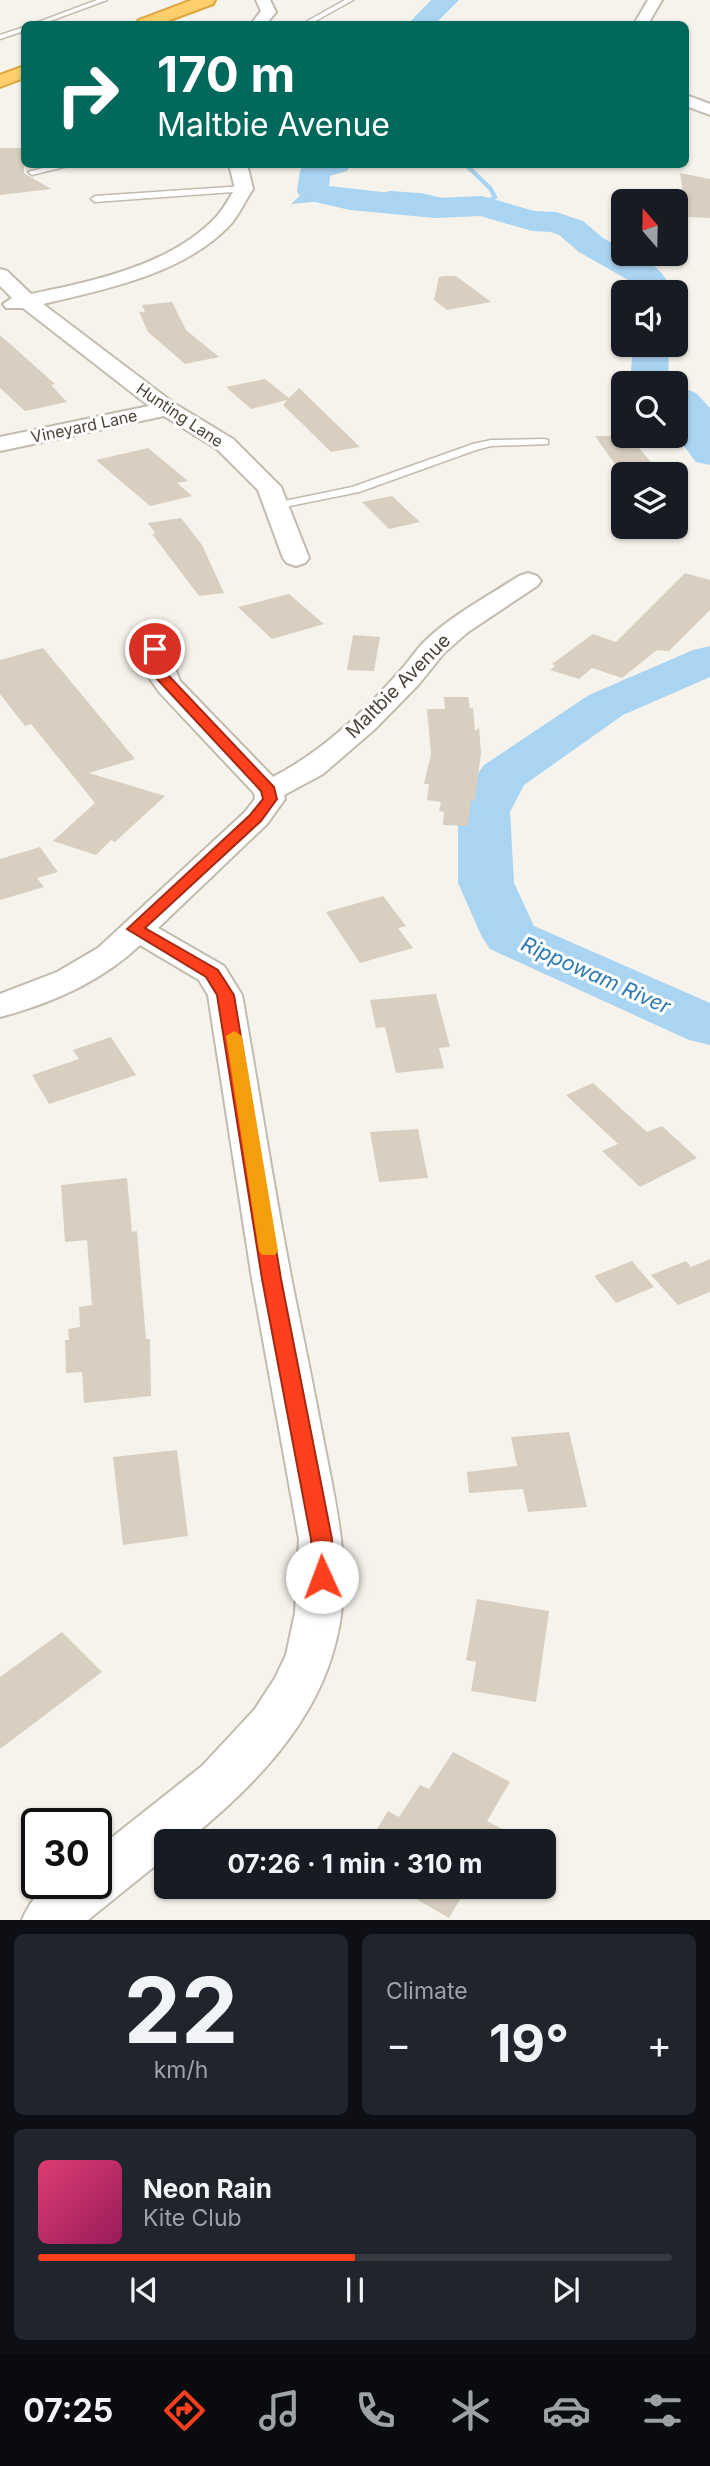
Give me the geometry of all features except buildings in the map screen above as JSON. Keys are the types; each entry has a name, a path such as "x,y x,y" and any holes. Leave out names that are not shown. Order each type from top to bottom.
{"highway":[{"path":"131,21 185,0"},
{"path":"153,21 207,0"},
{"path":"0,69 21,62"},
{"path":"0,81 21,73"}],"street":[{"path":"261,21 269,12 262,0"},
{"path":"643,21 655,0"},
{"path":"689,101 710,110"},
{"path":"0,307 113,280 187,250 223,221 244,189 239,168"},
{"name":"Hunting Lane","path":"0,275 27,301 167,409 225,444 269,487 296,558"},
{"name":"Vineyard Lane","path":"0,444 167,409"},
{"name":"Maltbie Avenue","path":"268,790 313,768 365,723 442,640 459,626 528,582"},
{"path":"0,1006 69,979 110,955 256,818 270,799 268,790 170,687 162,676 155,649"},
{"path":"112,1868 217,1784 259,1744 289,1702 310,1654 322,1577 321,1539 272,1279 228,1002 212,974 135,929"},
{"path":"48,1920 74,1899"}],"lane":[{"path":"45,21 104,0"},
{"path":"312,21 350,0"},
{"path":"0,37 21,30"},
{"path":"32,172 52,168"},
{"path":"95,199 244,189"},
{"path":"275,506 355,490 473,447 491,443 544,442"}],"water":[{"path":"325,189 363,198 390,191 420,193 448,199 444,200 451,209 419,214 324,201 291,204 302,194"}],"waterway":[{"name":"Rippowam River","path":"424,21 446,0"},
{"name":"Rippowam River","path":"324,168 315,171 313,192 350,200 435,208 482,206 532,221 556,222 571,228 591,245 651,280"},
{"name":"Rippowam River","path":"469,168 490,188 495,197 482,206"},
{"name":"Rippowam River","path":"650,357 650,371"},
{"name":"Rippowam River","path":"688,408 702,423 700,441 710,453"},
{"name":"Rippowam River","path":"710,660 606,705 502,776 484,812 486,883 510,937 710,1026"}],"slow traffic":[{"path":"234,1036 268,1251"}],"route":[{"path":"155,649 162,676 170,687 268,790 270,799 256,818 135,929 212,974 225,995 272,1279 321,1539 322,1577"}]}
